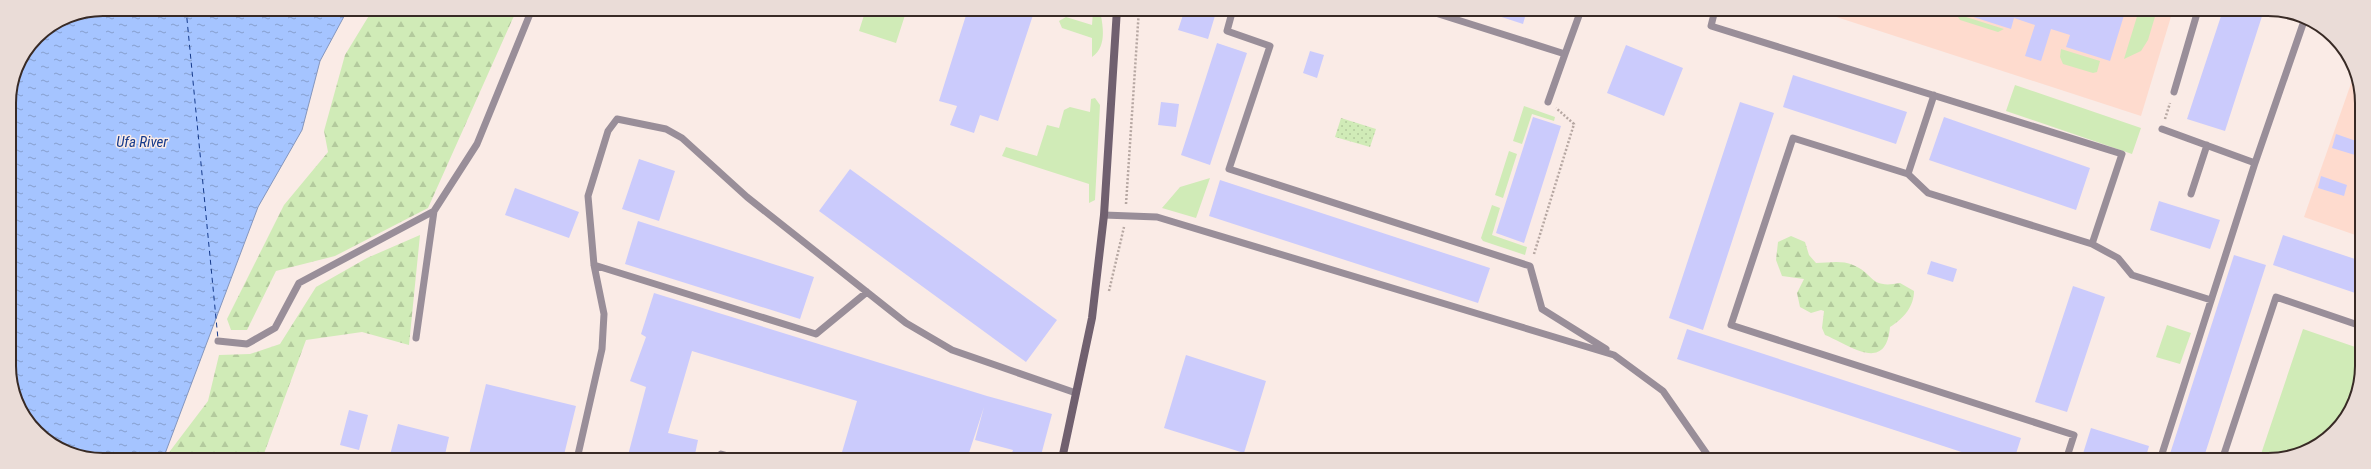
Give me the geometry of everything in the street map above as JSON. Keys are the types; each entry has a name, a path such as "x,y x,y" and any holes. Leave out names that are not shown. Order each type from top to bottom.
{"street":[{"path":"1063,453 1092,318 1104,215 1117,16"}],"lane":[{"path":"416,338 434,211 476,144 529,16"},
{"path":"1231,16 1227,30 1270,46 1229,169 1530,266 1542,309 1614,355 1663,391 1706,453"},
{"path":"1445,16 1564,54"},
{"path":"1548,102 1579,16"},
{"path":"1714,16 1711,26 2122,154 2092,244"},
{"path":"2174,92 2196,16"},
{"path":"2162,453 2255,163 2303,24"},
{"path":"1908,174 1934,95"},
{"path":"578,453 602,349 604,314 594,266 588,196 608,131 617,119 666,129 682,138 747,197 906,323 952,350 1076,393"},
{"path":"2162,129 2255,163"},
{"path":"2068,453 2074,435 1731,325 1793,138 1908,174 1928,193 2092,244 2118,258 2132,275 2211,300"},
{"path":"2191,194 2207,145"},
{"path":"218,341 247,344 275,328 299,283 434,211"},
{"path":"1104,215 1157,217 1614,355"},
{"path":"594,266 816,334 867,292"},
{"path":"2224,453 2276,297 2355,324"}],"path":[{"path":"2162,129 2174,92"},
{"path":"1530,266 1574,124 1548,102"}],"shaded area":[{"path":"1833,16 2171,16 2141,116"},
{"path":"2352,81 2355,103 2355,235 2304,217"}],"green space":[{"path":"369,16 515,16 428,208 335,256 276,271 247,330 231,330 227,319 284,205 328,152 324,131 345,55"},
{"path":"864,16 905,16 896,43 859,31"},
{"path":"1093,16 1101,16 1103,34 1101,44 1099,49 1092,57 1092,38 1062,28 1059,21 1066,17 1092,25"},
{"path":"1957,16 1963,16 2004,29 1998,32 1960,20"},
{"path":"2137,16 2155,16 2148,40 2141,51 2124,59"},
{"path":"2061,49 2100,61 2097,72 2093,73 2063,64 2060,57"},
{"path":"2015,85 2141,128 2132,154 2006,111"},
{"path":"1095,98 1100,105 1095,200 1089,203 1089,184 1002,156 1006,147 1037,156 1047,125 1059,128 1064,110 1070,107 1090,112 1091,99"},
{"path":"1524,106 1555,117 1554,121 1532,114 1522,144 1513,141"},
{"path":"1341,118 1376,129 1370,147 1335,137"},
{"path":"1509,151 1517,154 1503,198 1495,195"},
{"path":"1210,178 1196,218 1162,208 1180,187"},
{"path":"1492,205 1500,208 1492,235 1527,247 1525,255 1483,241 1481,238"},
{"path":"420,235 409,345 362,332 306,340 264,453 169,453 208,401 219,355 250,354 280,344 316,287 367,258"},
{"path":"1791,236 1805,242 1809,255 1816,263 1848,263 1865,272 1877,282 1883,284 1900,283 1914,291 1914,297 1910,307 1899,320 1890,327 1887,341 1881,350 1874,353 1865,352 1825,335 1822,328 1824,311 1821,310 1811,313 1800,307 1797,293 1804,279 1782,276 1776,260 1778,242"},
{"path":"2167,325 2191,333 2180,364 2156,357"},
{"path":"2303,329 2355,347 2353,383 2346,404 2337,419 2325,431 2306,444 2290,450 2273,453 2261,453"}],"water":[{"name":"Ufa River","path":"98,16 344,16 320,61 302,130 258,207 165,453 92,452 81,450 65,444 50,435 34,419 25,404 18,383 16,371 16,103 19,81 23,70 38,46 55,31 65,25 86,18"}],"building":[{"path":"966,16 1033,16 998,121 980,115 974,133 950,125 957,106 939,101"},
{"path":"1183,16 1215,16 1208,39 1178,30"},
{"path":"1498,16 1525,16 1523,24"},
{"path":"1970,16 2124,16 2110,61 2066,47 2070,35 2051,29 2041,61 2025,56 2035,25 2014,18 2011,29"},
{"path":"2221,16 2262,16 2225,131 2187,119"},
{"path":"1217,43 1247,53 1210,165 1181,155"},
{"path":"1626,45 1683,68 1664,116 1607,93"},
{"path":"1310,51 1324,55 1317,78 1303,73"},
{"path":"1793,75 1907,112 1896,144 1783,107"},
{"path":"1161,102 1179,104 1176,127 1158,125"},
{"path":"1740,102 1774,113 1703,330 1669,318"},
{"path":"1533,117 1561,126 1524,243 1496,233"},
{"path":"1944,117 2090,168 2076,210 1929,160"},
{"path":"2336,134 2355,141 2355,155 2332,148"},
{"path":"639,159 675,171 659,221 622,209"},
{"path":"850,169 1057,320 1026,362 819,211"},
{"path":"2321,176 2347,185 2344,196 2318,188"},
{"path":"1220,180 1490,268 1478,303 1209,216"},
{"path":"515,188 579,212 569,238 505,215"},
{"path":"2159,201 2220,220 2210,249 2150,230"},
{"path":"638,221 814,277 800,319 625,264"},
{"path":"2283,235 2355,259 2355,293 2273,265"},
{"path":"2234,255 2266,265 2205,453 2170,453"},
{"path":"1931,261 1957,269 1953,282 1927,274"},
{"path":"2073,286 2105,297 2067,412 2035,402"},
{"path":"654,293 987,396 1052,414 1042,453 1012,453 1013,450 975,440 984,407 969,453 842,453 857,401 692,351 668,433 698,440 695,453 629,453 646,387 630,381 646,337 641,334"},
{"path":"1687,329 2021,438 2016,453 1965,453 1677,359"},
{"path":"1186,355 1266,381 1244,453 1164,428"},
{"path":"486,384 576,406 564,453 469,453"},
{"path":"349,410 368,415 359,450 340,445"},
{"path":"398,424 449,437 445,453 391,453"},
{"path":"2091,428 2149,446 2147,453 2083,453"}],"ferry route":[{"path":"187,16 218,339"}]}
